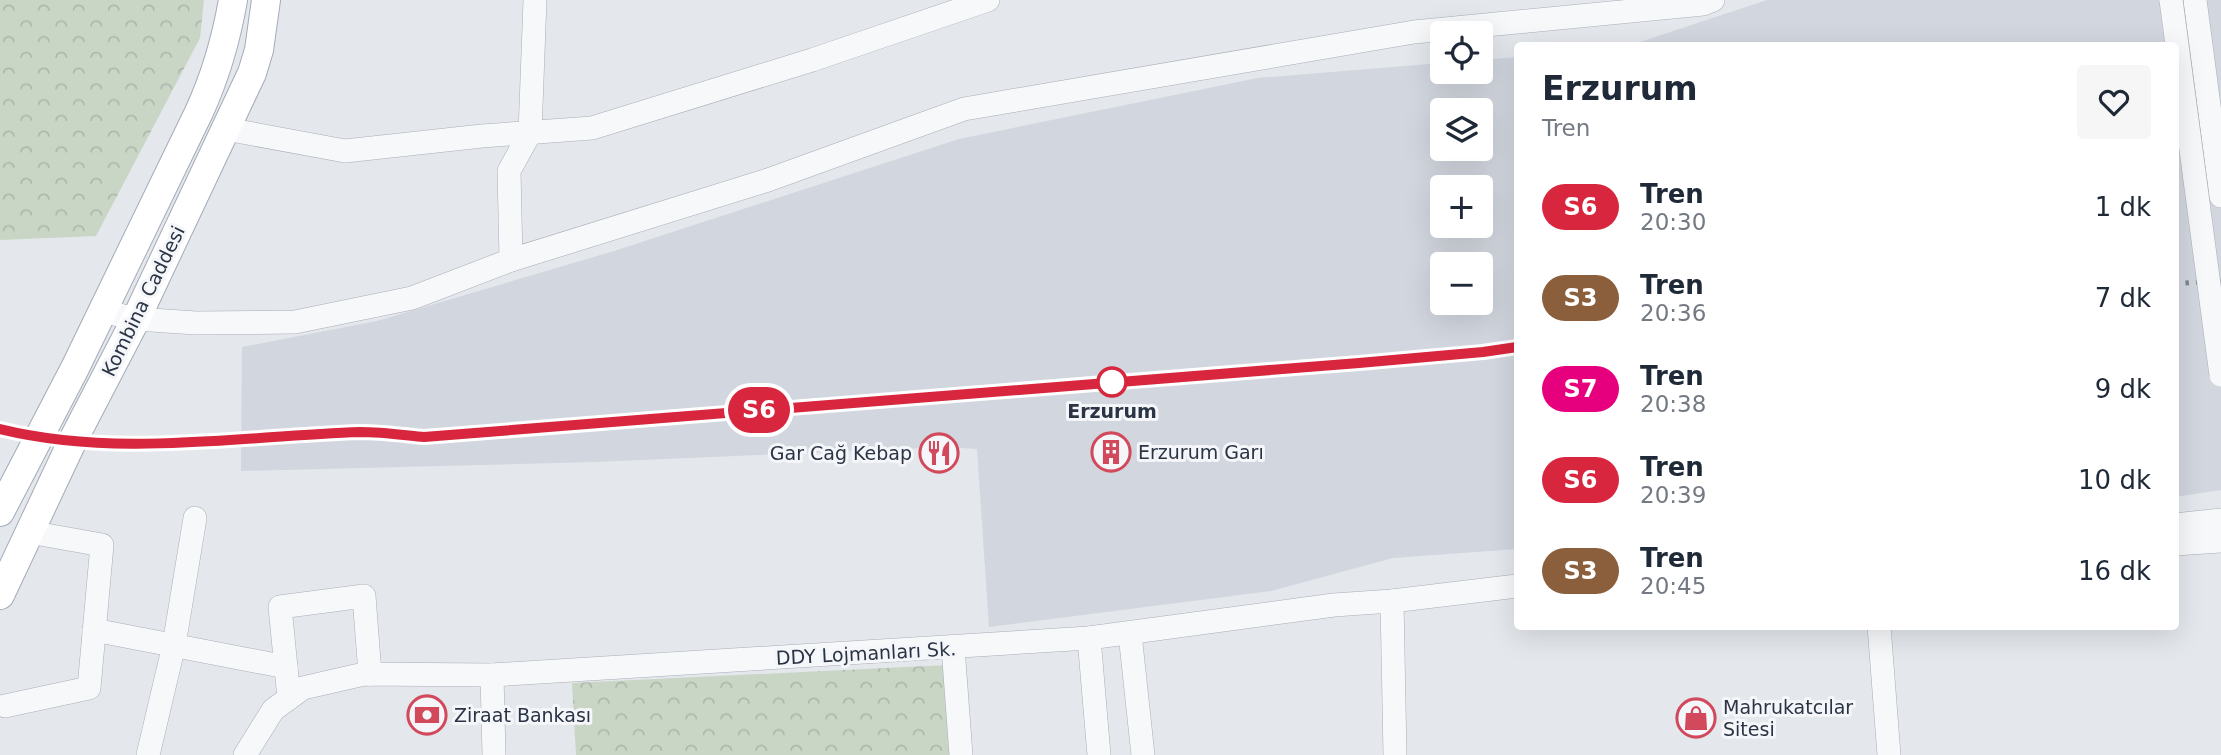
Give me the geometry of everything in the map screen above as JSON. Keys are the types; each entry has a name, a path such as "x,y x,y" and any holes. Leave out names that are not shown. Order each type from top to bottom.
{"main road":[{"name":"Kombina Caddesi","path":"0,512 102,311 214,80 233,0"},
{"name":"Kombina Caddesi","path":"0,595 72,442 136,319 252,73 259,50 266,0"}],"street":[{"path":"511,260 509,171 530,132 535,0"},
{"path":"226,130 345,151 592,128 812,60 988,0"},
{"path":"102,311 136,319 196,323 295,322 412,298 511,260 768,180 964,109 1414,32 1690,5 1713,0"},
{"path":"2171,0 2177,42"},
{"path":"2195,0 2221,196"},
{"path":"2179,60 2221,374"},
{"path":"148,755 174,645 195,518"},
{"path":"2179,525 2221,520"},
{"path":"5,706 89,688 102,545 29,532"},
{"path":"2179,544 2221,541"},
{"name":"DDY Lojmanları Sk.","path":"245,755 273,710 303,688 370,674 492,675 1089,638 1334,605 1514,586"},
{"path":"289,698 280,607 364,596 370,674"},
{"path":"1392,601 1395,755"},
{"path":"94,630 286,667"},
{"path":"1879,630 1889,755"},
{"path":"1130,634 1143,755"},
{"path":"1089,638 1099,755"},
{"path":"953,648 961,755"},
{"path":"492,675 494,755"}],"shaded area":[{"path":"1767,0 2221,0 2221,490 2179,496 2179,42 1640,42"},
{"path":"1514,57 1514,549 1393,558 1271,591 989,627 977,449 946,447 594,462 241,471 242,347 377,321 614,251 959,139 1258,78 1430,64 1430,84 1493,84 1493,59"}],"green space":[{"path":"0,0 204,0 200,38 96,236 0,240"},
{"path":"948,665 952,755 576,755 572,683"}],"railway":[{"path":"2179,284 2221,280"},
{"path":"0,429 45,438 135,444 360,432 423,437 1483,353 1514,348"}],"train":[{"name":"S6","path":"0,429 38,438 131,446 363,432 424,437 1359,363 1514,347"}],"place":[{"name":"Erzurum","path":"1112,382"},
{"name":"Erzurum Garı","path":"1111,452"},
{"name":"Gar Cağ Kebap","path":"939,453"},
{"name":"Ziraat Bankası","path":"427,715"},
{"name":"Mahrukatcılar Sitesi","path":"1696,718"}]}
